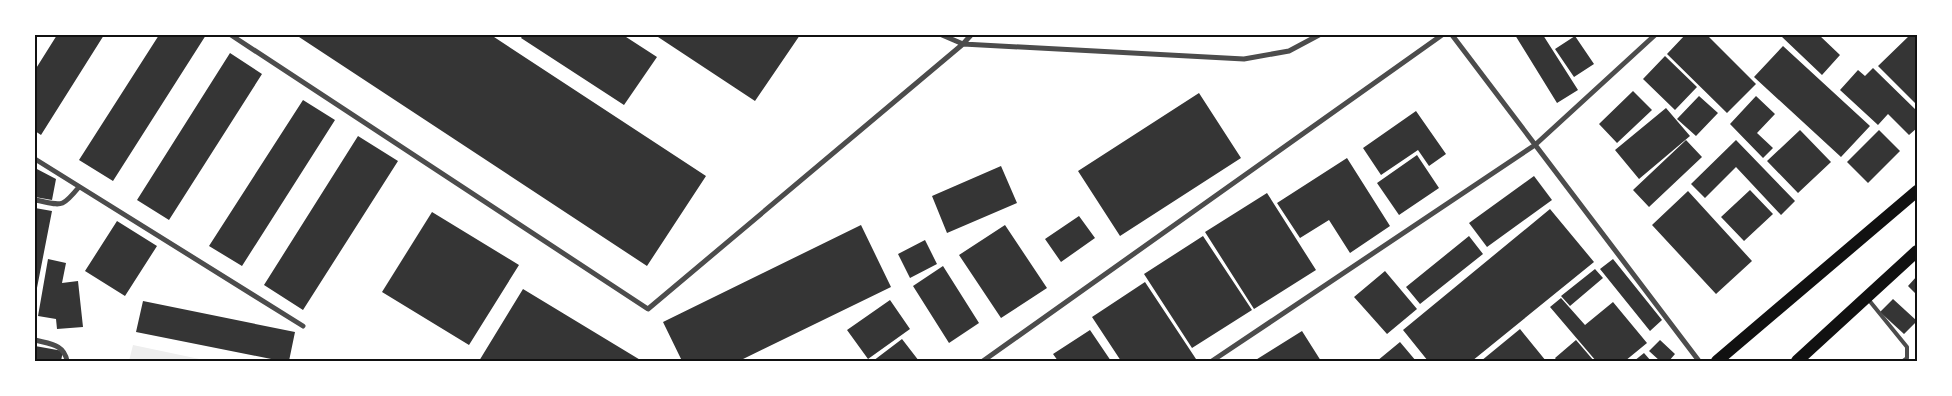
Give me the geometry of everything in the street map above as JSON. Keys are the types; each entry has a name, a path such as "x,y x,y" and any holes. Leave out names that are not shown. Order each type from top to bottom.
{"main road":[{"path":"1717,361 1917,191"},
{"path":"1796,361 1917,251"}],"street":[{"path":"231,35 648,309 963,44 971,35"},
{"path":"942,35 963,44 1244,59 1289,51 1319,35"},
{"path":"983,361 1442,35"},
{"path":"1452,35 1699,361"},
{"path":"1212,361 1535,145 1655,35"},
{"path":"35,159 302,326"},
{"path":"35,200 60,205 65,204 80,187"},
{"path":"35,340 63,349 67,361"}],"lane":[{"path":"1867,297 1907,347 1906,358 1903,361"}],"shaded area":[{"path":"133,345 209,361 129,361"}],"building":[{"path":"57,35 104,35 41,135 35,131 35,70"},
{"path":"159,35 206,35 113,181 79,160"},
{"path":"296,35 491,35 706,176 647,266"},
{"path":"523,35 623,35 657,57 624,105 521,38"},
{"path":"655,35 800,35 755,101"},
{"path":"1515,35 1543,35 1578,90 1557,103"},
{"path":"1685,35 1707,35 1756,84 1727,113 1667,54"},
{"path":"1782,35 1819,35 1840,55 1822,75"},
{"path":"1910,35 1914,35 1917,38 1917,105 1878,66"},
{"path":"1575,36 1594,64 1574,77 1555,49"},
{"path":"1783,46 1870,126 1841,157 1754,77"},
{"path":"230,53 262,74 169,220 137,200"},
{"path":"1665,56 1697,87 1675,110 1643,79"},
{"path":"1873,68 1917,111 1917,128 1909,135 1888,114 1878,125 1840,90 1858,70 1865,76"},
{"path":"1633,91 1652,110 1617,143 1599,124"},
{"path":"1199,93 1241,158 1120,236 1078,171"},
{"path":"1699,96 1718,113 1696,136 1677,119"},
{"path":"1756,96 1775,114 1757,133 1773,148 1763,158 1730,124"},
{"path":"303,100 335,120 242,266 209,246"},
{"path":"1666,108 1690,136 1639,179 1615,150"},
{"path":"1416,111 1446,154 1429,166 1418,150 1381,175 1363,148"},
{"path":"1800,130 1831,162 1798,193 1767,161"},
{"path":"1879,130 1900,151 1868,183 1847,162"},
{"path":"358,136 398,161 303,310 264,285"},
{"path":"1686,140 1702,157 1649,207 1633,190"},
{"path":"1736,140 1795,201 1781,215 1736,167 1705,198 1691,184"},
{"path":"1417,155 1439,188 1399,215 1377,183"},
{"path":"1347,158 1390,226 1350,253 1329,220 1300,238 1277,203"},
{"path":"1001,166 1017,203 947,233 932,196"},
{"path":"35,168 56,179 52,200 35,197"},
{"path":"1534,176 1552,200 1487,247 1469,223"},
{"path":"1750,190 1773,214 1744,241 1721,217"},
{"path":"1688,191 1752,261 1716,294 1652,225"},
{"path":"1267,193 1316,270 1254,309 1205,232"},
{"path":"35,208 52,211 36,293 35,293"},
{"path":"1550,209 1594,262 1472,361 1428,361 1403,330"},
{"path":"432,212 519,265 469,345 382,292"},
{"path":"1079,216 1095,238 1061,262 1045,239"},
{"path":"117,221 157,246 125,296 85,271"},
{"path":"861,225 891,287 739,361 682,361 663,322"},
{"path":"1005,225 1047,288 1001,318 959,255"},
{"path":"1203,236 1252,310 1192,348 1144,274"},
{"path":"1469,236 1483,254 1420,304 1406,287"},
{"path":"925,240 937,264 910,278 898,254"},
{"path":"48,259 66,263 62,283 78,281 83,327 57,329 56,319 38,316"},
{"path":"1613,259 1662,320 1650,331 1600,269"},
{"path":"943,266 979,323 949,343 913,286"},
{"path":"1595,269 1603,278 1570,306 1561,296"},
{"path":"1385,271 1417,309 1387,334 1354,297"},
{"path":"1917,276 1917,295 1908,286"},
{"path":"1145,282 1196,359 1193,361 1121,361 1092,317"},
{"path":"523,289 642,361 479,361"},
{"path":"1561,298 1585,325 1613,302 1647,343 1625,361 1596,361 1550,307"},
{"path":"1893,299 1917,321 1904,334 1880,312"},
{"path":"890,300 910,329 868,359 847,330"},
{"path":"143,301 295,332 289,361 136,332"},
{"path":"1520,329 1546,361 1481,361"},
{"path":"1090,330 1111,361 1058,361 1053,354"},
{"path":"1302,331 1321,361 1254,361"},
{"path":"902,339 919,361 873,361"},
{"path":"1576,340 1594,361 1557,361 1555,358"},
{"path":"1660,340 1675,354 1669,361 1660,361 1649,351"},
{"path":"1400,342 1416,361 1377,361"},
{"path":"35,346 63,351 61,361 35,361"},
{"path":"1644,353 1651,361 1634,361"}]}
